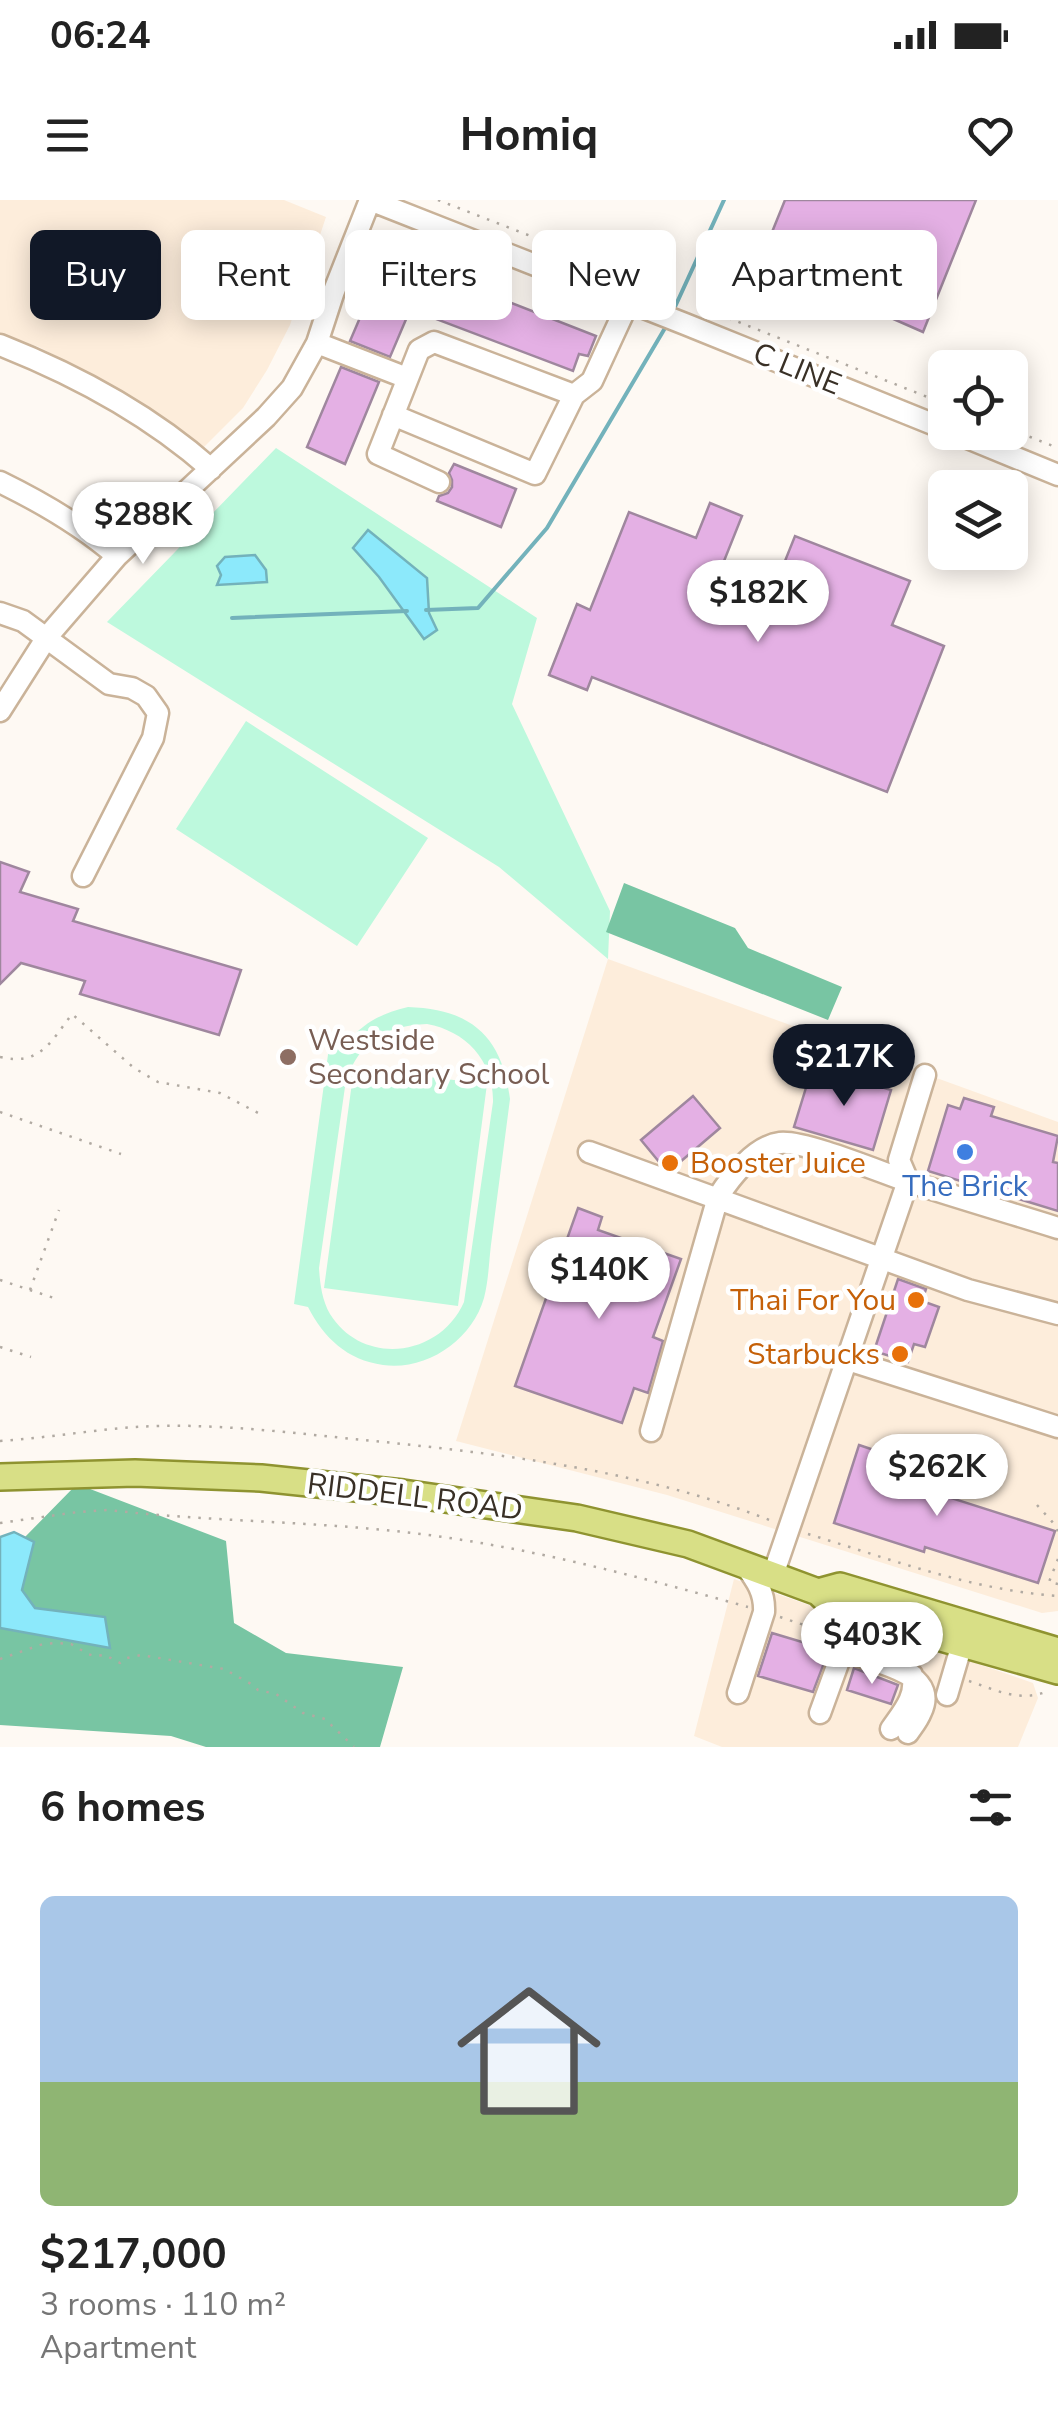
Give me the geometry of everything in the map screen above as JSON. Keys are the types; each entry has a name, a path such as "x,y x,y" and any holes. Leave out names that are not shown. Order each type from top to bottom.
{"main road":[{"name":"RIDDELL ROAD","path":"0,1478 68,1474 261,1478 577,1518 688,1544 818,1592 835,1608 962,1644 1053,1681"},
{"name":"RIDDELL ROAD","path":"818,1592 840,1586 1058,1651"}],"street":[{"name":"C LINE","path":"370,200 532,265"},
{"path":"0,710 47,638 117,556 211,470 292,388 317,343 370,200"},
{"name":"C LINE","path":"676,315 928,422"},
{"path":"393,415 535,474 574,395 592,381 620,320"},
{"path":"439,482 378,454 418,350 434,342 574,395"},
{"path":"317,343 407,378"},
{"path":"0,345 75,377 189,450 211,470"},
{"path":"997,450 1058,475"},
{"path":"0,482 84,528 117,556"},
{"path":"0,613 23,621 109,684 132,688 146,696 158,714 153,738 82,876"},
{"path":"773,1574 908,1181 899,1160 924,1076"},
{"path":"651,1432 718,1198 746,1162 776,1143 806,1147 1058,1228"},
{"path":"590,1152 968,1290 1058,1314"},
{"path":"848,1360 1058,1427"},
{"path":"738,1693 764,1612 762,1593 746,1564"},
{"path":"950,1686 962,1644"},
{"path":"820,1712 840,1658 850,1653 921,1683 925,1695 923,1710 900,1731"}],"path":[{"path":"438,200 532,237"},
{"path":"734,320 928,397"},
{"path":"1028,436 1058,448"},
{"path":"0,1057 19,1061 36,1055 72,1014 134,1068 158,1082 220,1092 260,1114"},
{"path":"0,1112 121,1154"},
{"path":"30,1290 59,1210"},
{"path":"0,1280 54,1298"},
{"path":"0,1347 31,1358"},
{"path":"0,1441 137,1427 314,1434 442,1446 638,1478 981,1585 1058,1596"},
{"path":"1037,1504 1058,1532"},
{"path":"0,1523 108,1510 423,1534 563,1558 764,1612 850,1641"},
{"path":"1058,1559 1049,1582 1058,1584"},
{"path":"0,1659 55,1643 70,1644 120,1663 141,1655 224,1669 258,1690 276,1694 304,1714 325,1719 354,1747"},
{"path":"950,1686 1010,1695 1039,1694 1053,1681"}],"shaded area":[{"path":"0,200 284,200 326,217 322,230 181,230 181,320 292,320 243,408 204,447 100,379 39,347 0,334"},
{"path":"608,959 1058,1122 1058,1611 1042,1613 667,1495 456,1441"},
{"path":"734,1579 1033,1683 1038,1698 1018,1747 722,1747 694,1736"}],"green space":[{"path":"276,448 537,618 512,704 610,911 608,959 499,867 107,622"},
{"path":"246,721 428,838 357,946 176,829"},
{"path":"624,883 735,928 748,948 842,987 828,1020 606,932"},
{"path":"408,1007 449,1013 480,1030 500,1058 510,1099 487,1283 478,1313 446,1350 399,1366 370,1362 348,1353 329,1338 308,1307 294,1304 330,1040 347,1042 382,1015","holes":["412,1025 441,1028 475,1050 492,1087 464,1302 438,1335 420,1344 381,1348 344,1331 327,1309 320,1280 346,1080 359,1055 376,1038"]},
{"path":"354,1068 487,1084 458,1306 324,1288"},
{"path":"77,1484 226,1541 234,1623 286,1653 403,1667 380,1747 206,1747 171,1736 0,1725 0,1628 110,1647 105,1617 35,1608 22,1591 34,1542 25,1537"}],"water":[{"path":"368,530 427,578 429,613 437,630 424,639 353,548"},
{"path":"255,555 266,570 267,582 217,585 221,575 217,566 225,557"},
{"path":"14,1532 34,1542 22,1590 35,1608 105,1617 110,1648 0,1628 0,1537"}],"building":[{"path":"785,200 976,200 937,297 937,230 773,230"},
{"path":"512,303 532,311 532,320 555,320 596,336 588,356 579,354 573,371 439,320 512,320"},
{"path":"359,320 406,320 390,357 350,341"},
{"path":"896,320 928,320 923,332"},
{"path":"341,367 379,382 345,464 307,447"},
{"path":"454,464 516,489 501,527 437,501 452,487 449,473"},
{"path":"710,503 742,516 724,561 777,581 795,536 910,581 892,625 944,646 887,792 592,677 587,690 549,675 577,604 590,610 629,512 696,538"},
{"path":"0,862 29,872 20,892 78,909 73,921 241,970 219,1035 80,994 85,981 21,963 0,984"},
{"path":"849,1061 862,1065 858,1080 891,1090 873,1150 794,1127 809,1078 841,1087"},
{"path":"693,1096 720,1128 673,1168 660,1163 641,1140"},
{"path":"964,1098 994,1107 991,1116 1058,1136 1053,1162 1058,1163 1058,1211 928,1171 948,1105 960,1109"},
{"path":"578,1208 602,1217 598,1230 681,1259 653,1337 663,1341 648,1393 634,1388 622,1423 515,1386"},
{"path":"898,1279 926,1289 922,1301 939,1307 925,1347 914,1344 908,1362 874,1351"},
{"path":"859,1445 913,1463 907,1484 1055,1531 1038,1583 834,1523"},
{"path":"772,1633 829,1650 813,1692 758,1676"},
{"path":"854,1668 898,1685 891,1704 847,1690"}],"waterway":[{"path":"676,305 724,200"},
{"path":"426,610 478,608 547,528 668,323"},
{"path":"232,618 407,611"}],"place":[{"name":"Westside Secondary School","path":"288,1057"},
{"name":"The Brick","path":"965,1152"},
{"name":"Booster Juice","path":"670,1163"},
{"name":"Thai For You","path":"916,1300"},
{"name":"Starbucks","path":"900,1354"}]}
